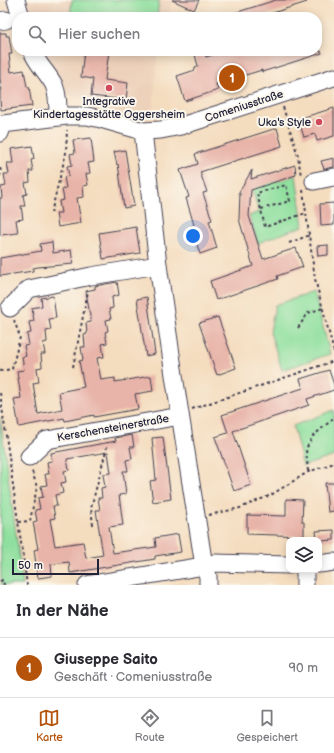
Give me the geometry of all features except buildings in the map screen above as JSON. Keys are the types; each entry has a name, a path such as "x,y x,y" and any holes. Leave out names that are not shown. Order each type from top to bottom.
{"street":[{"path":"9,20 16,0"},
{"path":"35,56 41,68 53,84 63,116"},
{"name":"Comeniusstraße","path":"0,133 3,124 63,116 87,116 143,131 161,130 181,126 334,77"},
{"name":"Kerschensteinerstraße","path":"143,131 158,265 196,518 204,566 208,576 208,585"},
{"path":"306,181 334,177"},
{"path":"10,308 29,289 91,276 158,265"},
{"name":"Kerschensteinerstraße","path":"28,458 47,440 180,415"},
{"path":"322,564 334,562"},
{"path":"88,585 111,583 215,563 286,564"},
{"path":"305,585 306,573"}],"path":[{"path":"283,107 306,181 306,213 316,279 334,352"},
{"path":"51,213 66,153 63,116"},
{"path":"0,168 0,176"},
{"path":"260,209 290,201 286,185 257,193 260,209 265,227 306,213"},
{"path":"289,243 310,235"},
{"path":"73,367 91,276"},
{"path":"0,371 12,369 20,337 10,308"},
{"path":"298,328 308,313 323,308"},
{"path":"180,415 334,361"},
{"path":"0,393 27,585"},
{"path":"308,472 306,449 313,436 334,418"},
{"path":"93,525 91,508 112,428"},
{"path":"18,522 30,521 36,487 28,458"},
{"path":"196,518 240,508 272,495 308,472 334,463"},
{"path":"0,581 3,580 4,585"}],"shaded area":[{"path":"23,0 171,0 170,12 26,12"},
{"name":"Integrative Kindertagesstätte Oggersheim","path":"41,56 158,56 152,116 148,119 116,115 81,98 68,95 64,92"}],"green space":[{"path":"72,0 159,0 158,12 71,12"},
{"path":"296,175 303,226 258,243 249,216 259,212 252,189"},
{"path":"314,292 330,354 282,370 270,332 275,305"},
{"path":"334,410 334,456 303,466 293,426"},
{"path":"0,417 23,585 2,585"}],"place":[{"name":"Giuseppe Saito","path":"232,78"},
{"name":"Integrative Kindertagesstätte Oggersheim","path":"109,88"},
{"name":"Uka's Style","path":"319,122"}]}
